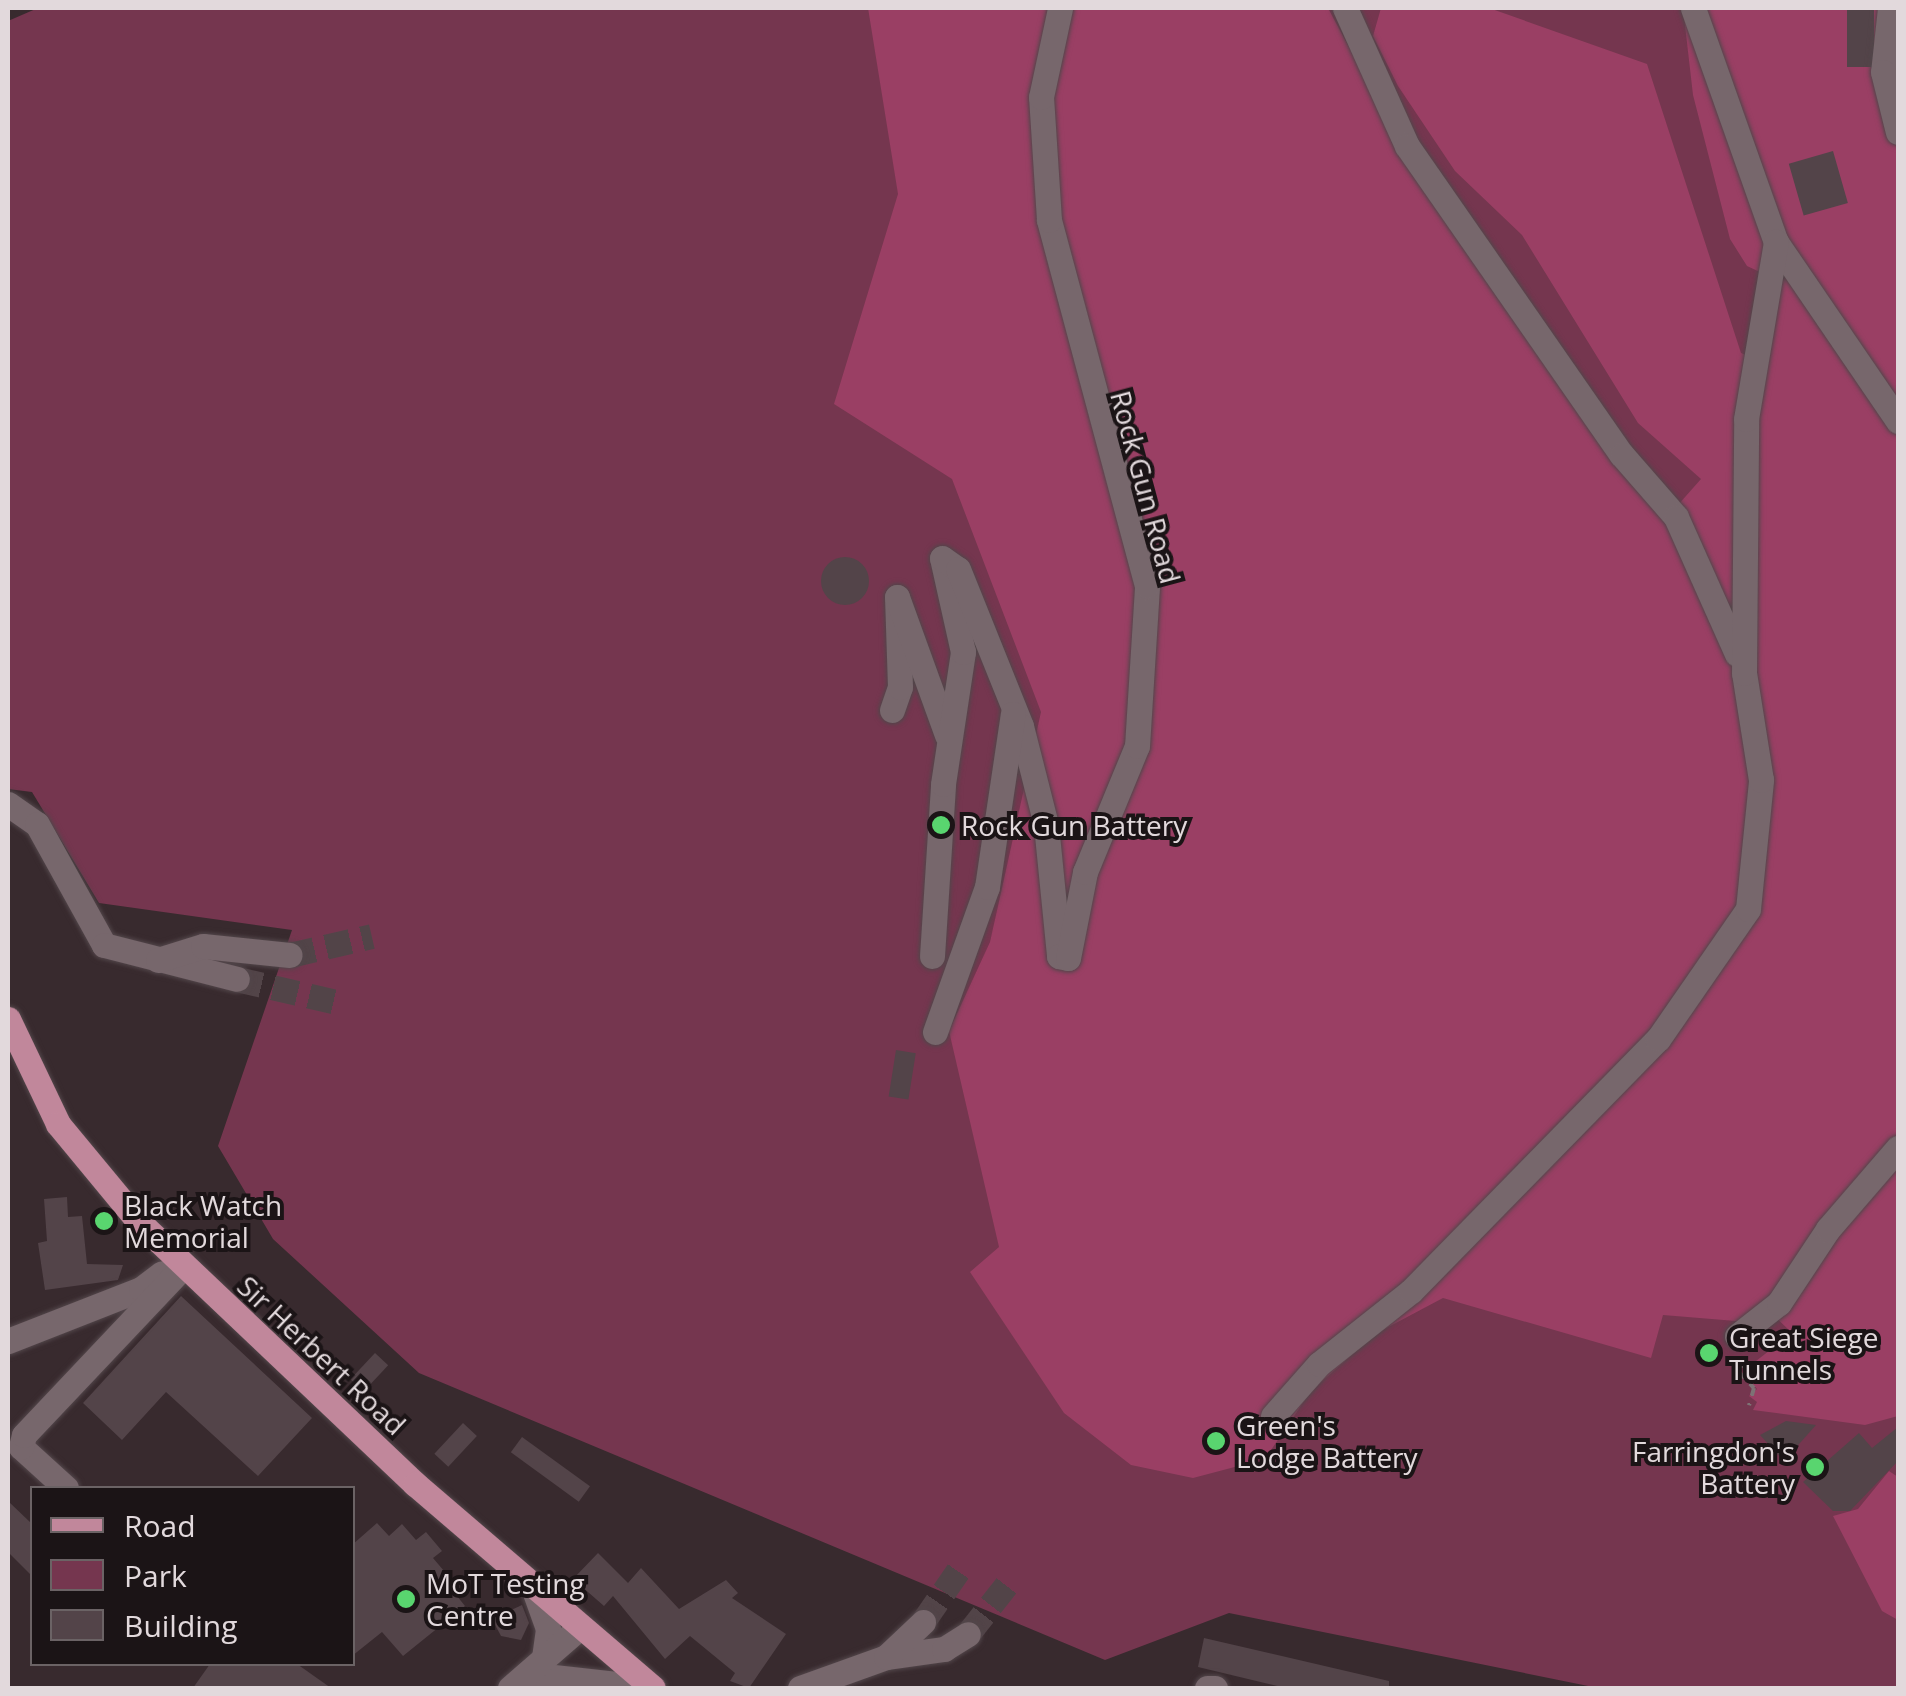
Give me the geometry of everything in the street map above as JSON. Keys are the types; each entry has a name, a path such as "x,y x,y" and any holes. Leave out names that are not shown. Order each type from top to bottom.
{"main road":[{"name":"Sir Herbert Road","path":"8,1018 74,1146 180,1262 533,1587 652,1688"}],"street":[{"name":"Rock Gun Road","path":"948,740 964,652 942,558 958,569 1014,709 1046,825 1060,956 1068,958 1085,872 1137,746 1147,586 1050,220 1042,97 1060,8"},
{"path":"1345,8 1407,146 1622,455 1676,517 1744,673"},
{"path":"1693,8 1776,242 1898,421"},
{"path":"1890,8 1883,72 1895,111"},
{"path":"1273,1416 1319,1364 1411,1291 1658,1039 1748,909 1761,780 1744,673 1746,418 1776,242"},
{"path":"892,710 900,688 897,596 948,740 932,956"},
{"path":"935,1032 988,887 1014,709"},
{"path":"8,804 37,824 104,945 237,979"},
{"path":"158,960 203,946 290,955"},
{"path":"1737,1336 1765,1319 1898,1148"},
{"path":"8,1341 141,1289 180,1262"},
{"path":"64,1486 21,1448 24,1435 180,1262"},
{"path":"523,1679 548,1629 533,1587"},
{"path":"886,1656 923,1622"},
{"path":"523,1679 579,1628"},
{"path":"800,1688 886,1656 944,1649 968,1634"},
{"path":"523,1679 589,1675 652,1688"}],"path":[{"path":"1748,1365 1740,1372 1754,1388 1749,1405"}],"green space":[{"path":"38,8 1898,8 1898,1688 1598,1688 1229,1613 1105,1660 419,1373 273,1239 218,1146 292,930 99,903 32,792 8,789 8,21"}],"shaded area":[{"path":"868,8 1328,8 1398,139 1493,247 1620,458 1670,514 1701,479 1638,423 1522,235 1455,171 1398,86 1373,36 1381,8 1489,8 1647,64 1741,353 1760,361 1777,280 1747,266 1730,239 1693,95 1683,8 1898,8 1898,1416 1865,1425 1753,1410 1757,1402 1749,1396 1757,1389 1742,1372 1792,1333 1766,1308 1748,1322 1663,1315 1651,1358 1443,1298 1377,1333 1311,1391 1265,1459 1193,1478 1131,1465 1064,1413 970,1272 999,1247 949,1031 990,942 1041,712 952,479 834,404 898,194"},
{"path":"1889,1471 1898,1477 1898,1620 1882,1611 1833,1516 1858,1509"}],"building":[{"path":"1847,8 1874,8 1874,67 1847,67"},
{"path":"1833,151 1848,203 1804,216 1789,164"},
{"path":"845,557 862,564 869,581 862,598 845,605 828,598 821,581 828,564"},
{"path":"896,1050 916,1053 908,1100 889,1096"},
{"path":"67,1197 68,1217 82,1216 87,1264 123,1265 118,1280 45,1290 38,1243 47,1241 44,1199"},
{"path":"181,1296 312,1418 258,1476 166,1392 122,1440 83,1403"},
{"path":"375,1353 388,1365 364,1392 350,1379"},
{"path":"1786,1421 1816,1425 1784,1461 1760,1435"},
{"path":"463,1423 477,1436 448,1467 434,1454"},
{"name":"Farringdon's Battery","path":"1898,1427 1898,1461 1850,1511 1833,1511 1803,1482 1859,1433 1872,1448"},
{"path":"522,1437 590,1486 579,1502 511,1452"},
{"path":"8,1501 30,1522 30,1574 8,1552"},
{"name":"MoT Testing Centre","path":"377,1523 389,1536 402,1524 416,1540 426,1532 442,1551 433,1558 450,1578 445,1581 465,1606 403,1656 382,1632 355,1654 355,1542"},
{"path":"598,1553 628,1583 641,1568 679,1609 726,1580 738,1593 732,1598 786,1634 749,1688 730,1681 735,1673 690,1636 665,1659 613,1596 604,1606 573,1579"},
{"path":"522,1605 529,1623 521,1640 501,1636 492,1619"},
{"path":"1204,1638 1389,1681 1389,1688 1286,1688 1198,1667"},
{"path":"209,1666 300,1666 331,1688 193,1688"}],"tunnel":[{"path":"290,955 372,936"},
{"path":"237,979 337,1002"},
{"path":"923,1622 963,1564"},
{"path":"968,1634 1009,1582"}],"place":[{"name":"Rock Gun Battery","path":"941,825"},
{"name":"Black Watch Memorial","path":"104,1221"},
{"name":"Great Siege Tunnels","path":"1709,1353"},
{"name":"Green's Lodge Battery","path":"1216,1441"},
{"name":"Farringdon's Battery","path":"1815,1467"},
{"name":"MoT Testing Centre","path":"406,1599"}]}
